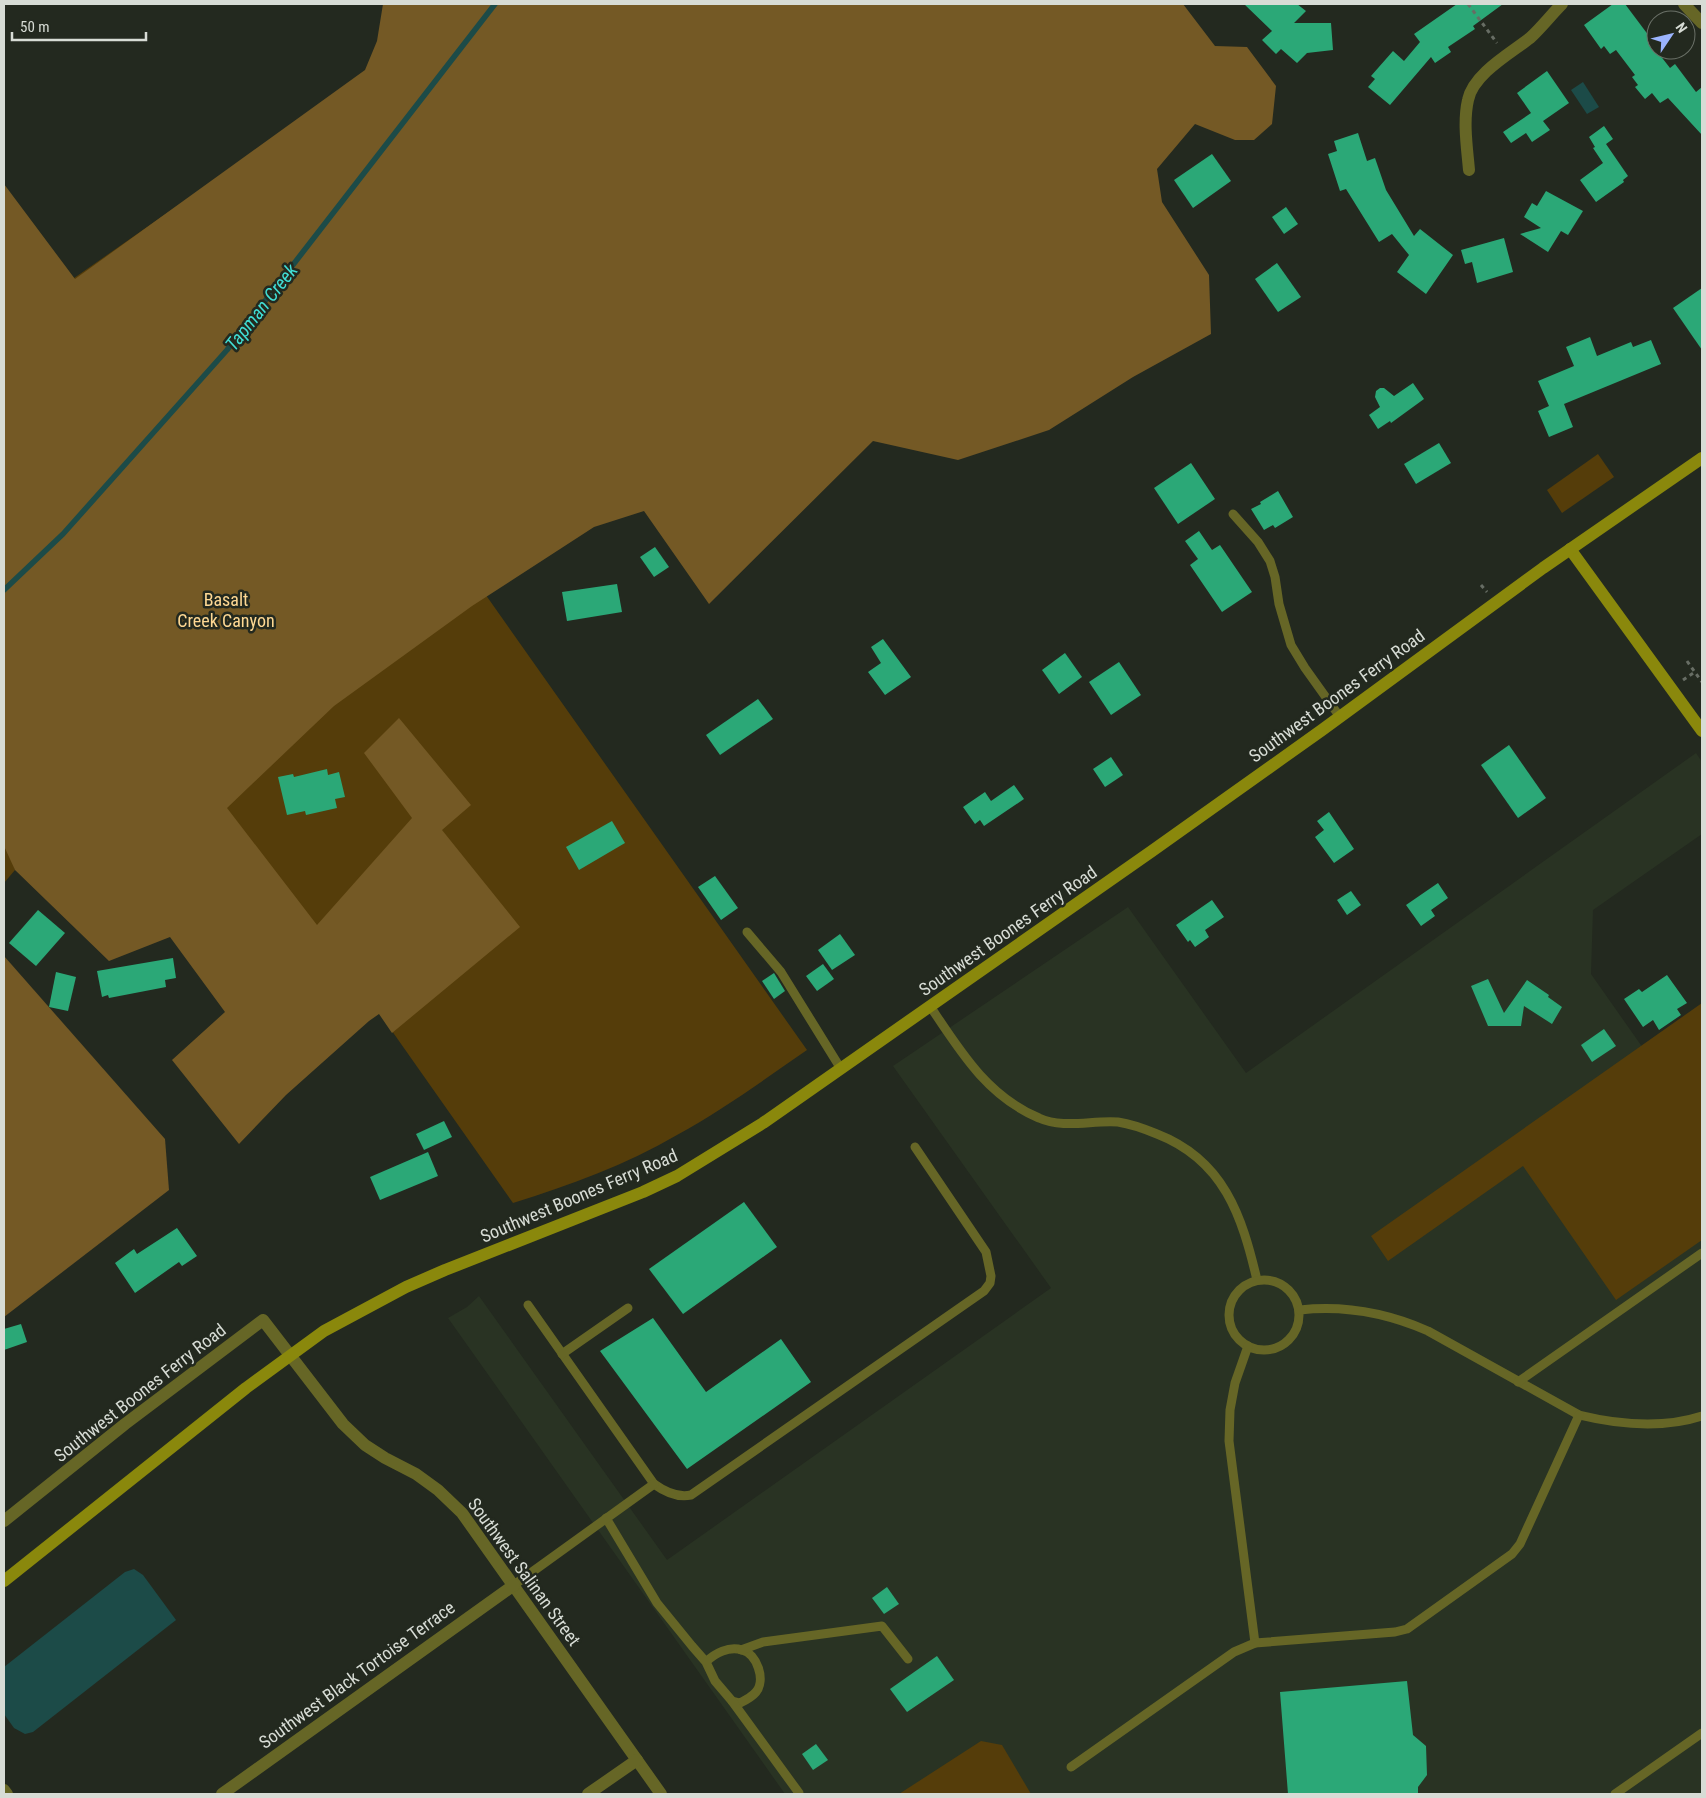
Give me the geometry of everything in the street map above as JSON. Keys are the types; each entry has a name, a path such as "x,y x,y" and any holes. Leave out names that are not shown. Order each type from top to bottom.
{"main road":[{"name":"Southwest Boones Ferry Road","path":"4,1581 246,1388 290,1355 341,1321 406,1287 445,1270 643,1192 676,1176 762,1123 1340,717 1570,549 1702,458"},
{"path":"1570,549 1702,731"}],"street":[{"path":"1469,170 1466,141 1468,98 1477,82 1504,56 1531,37 1562,4"},
{"path":"1684,4 1702,23"},
{"name":"Southwest Boones Ferry Road","path":"4,1521 125,1424 263,1320 290,1355"},
{"name":"Southwest Salinan Street","path":"290,1355 342,1424 365,1445 416,1474 438,1490 462,1513 661,1794"},
{"name":"Southwest Black Tortoise Terrace","path":"222,1794 514,1585"},
{"path":"588,1794 637,1760"},
{"path":"4,1790 7,1794"}],"lane":[{"path":"1233,514 1258,542 1270,561 1275,577 1279,604 1291,646 1304,668 1340,717"},
{"path":"746,932 781,972 840,1069"},
{"path":"930,1006 983,1080 1009,1102 1040,1119 1064,1123 1118,1122 1146,1130 1173,1140 1200,1159 1223,1185 1239,1217 1251,1253 1257,1280"},
{"path":"528,1305 654,1484 663,1491 684,1496 691,1495 984,1291 990,1283 991,1276 986,1252 915,1147"},
{"path":"1518,1382 1702,1253"},
{"path":"1268,1279 1280,1282 1289,1289 1296,1298 1300,1310 1300,1321 1296,1331 1280,1347 1270,1350 1258,1350 1238,1339 1232,1328 1229,1316 1230,1304 1236,1293 1245,1284 1268,1279"},
{"path":"562,1354 628,1308"},
{"path":"1300,1310 1363,1310 1396,1319 1428,1331 1579,1415 1609,1422 1653,1424 1683,1422 1702,1416"},
{"path":"1248,1346 1234,1383 1230,1410 1229,1441 1255,1644"},
{"path":"1071,1768 1234,1652 1255,1644 1395,1632 1407,1628 1512,1554 1520,1544 1579,1415"},
{"path":"514,1585 654,1484"},
{"path":"606,1518 657,1603 706,1662 715,1681 732,1701 799,1793"},
{"path":"706,1662 716,1653 728,1650 741,1650 763,1642 882,1626 908,1660"},
{"path":"732,1701 740,1703 749,1699 758,1691 760,1681 759,1670 751,1656 741,1650"},
{"path":"1615,1794 1702,1733"}],"path":[{"path":"1468,4 1496,41 1504,56"},
{"path":"1688,661 1702,682"}],"shaded area":[{"path":"1696,753 1702,762 1702,834 1593,910 1591,974 1643,1048 1702,1006 1702,1794 785,1794 448,1318 467,1307 479,1296 667,1560 1051,1288 893,1066 1128,907 1246,1073"}],"green space":[{"path":"383,4 1183,4 1215,46 1247,47 1276,86 1272,124 1254,140 1235,140 1195,124 1157,169 1162,202 1209,275 1211,334 1133,377 1049,430 958,460 873,441 709,604 644,511 594,527 472,606 334,706 227,808 317,925 412,818 364,753 399,718 471,805 442,830 520,927 392,1033 379,1014 369,1021 286,1095 239,1144 172,1060 225,1012 170,937 109,961 15,870 4,846 4,184 75,279 365,70 377,41"},
{"name":"Basalt Creek Canyon","path":"200,190 807,1050 711,1115 658,1146 597,1174 513,1203 380,1014 235,832 4,327"},
{"path":"1598,454 1614,477 1562,513 1547,490"},
{"path":"4,833 15,870 4,883"},
{"path":"4,956 165,1139 169,1190 4,1317"},
{"path":"1702,1003 1702,1240 1616,1300 1523,1166 1388,1261 1371,1236"},
{"path":"981,1741 1002,1745 1031,1794 899,1794"}],"water":[{"path":"1583,82 1599,107 1587,114 1571,90"},
{"path":"134,1569 143,1575 176,1620 33,1732 25,1734 14,1728 4,1714 4,1667 125,1572"}],"building":[{"path":"1244,4 1297,4 1306,11 1294,23 1331,23 1333,50 1307,53 1297,63 1281,49 1276,54 1262,40 1272,31"},
{"path":"1457,4 1503,4 1473,26 1475,29 1448,47 1451,52 1435,63 1431,57 1390,105 1368,87 1375,79 1371,76 1393,51 1404,61 1420,42 1414,34"},
{"path":"1613,4 1625,4 1646,32 1646,60 1664,60 1670,68 1675,64 1696,92 1702,87 1702,135 1668,98 1660,103 1652,93 1645,99 1635,87 1638,85 1632,77 1635,75 1616,50 1610,54 1604,46 1601,49 1584,25"},
{"path":"1547,71 1569,103 1543,121 1550,130 1532,142 1526,133 1511,143 1503,132 1531,113 1517,93"},
{"path":"1604,126 1613,139 1606,144 1628,176 1623,180 1624,182 1596,202 1580,180 1603,163 1593,148 1595,147 1589,137"},
{"path":"1358,133 1367,161 1375,158 1386,190 1414,236 1420,229 1453,255 1426,294 1397,272 1409,255 1392,234 1379,242 1346,189 1340,191 1328,154 1337,151 1334,141"},
{"path":"1212,154 1231,181 1193,208 1174,180"},
{"path":"1546,191 1583,211 1568,235 1561,231 1548,252 1520,234 1541,228 1524,217 1532,203 1537,206"},
{"path":"1286,207 1298,224 1284,234 1272,217"},
{"path":"1504,238 1513,272 1477,283 1472,262 1465,264 1461,250"},
{"path":"1277,263 1301,297 1278,312 1255,279"},
{"path":"1702,288 1702,350 1673,308"},
{"path":"1590,337 1597,356 1631,342 1633,347 1651,340 1661,364 1564,404 1573,427 1549,437 1538,411 1549,406 1538,381 1574,366 1566,347"},
{"path":"1413,383 1424,399 1391,423 1390,421 1378,429 1369,415 1380,407 1375,397 1376,391 1384,388 1394,396"},
{"path":"1439,443 1451,463 1416,484 1404,464"},
{"path":"1191,463 1215,499 1178,524 1154,488"},
{"path":"1278,491 1293,517 1275,528 1273,525 1264,530 1251,509"},
{"path":"1199,531 1212,550 1220,545 1252,592 1222,612 1190,565 1198,559 1185,541"},
{"path":"655,547 669,567 654,577 640,557"},
{"path":"617,584 622,612 567,621 562,592"},
{"path":"883,639 911,677 885,695 868,672 881,663 871,647"},
{"path":"1065,653 1082,677 1059,694 1042,670"},
{"path":"1119,662 1141,695 1111,715 1089,682"},
{"path":"758,699 773,719 720,755 706,735"},
{"path":"1509,745 1546,798 1518,818 1481,765"},
{"path":"1111,757 1123,775 1105,787 1093,769"},
{"path":"327,769 328,775 339,772 345,797 335,799 337,808 306,815 305,811 287,815 278,777 293,774 294,777"},
{"path":"1014,785 1024,799 984,826 980,820 975,824 963,807 985,792 991,801"},
{"path":"1329,812 1354,849 1334,863 1315,837 1324,830 1317,821"},
{"path":"612,821 625,843 579,870 566,847"},
{"path":"715,876 738,908 721,920 698,887"},
{"path":"1438,883 1448,898 1431,910 1435,916 1421,926 1406,905"},
{"path":"1351,891 1361,905 1347,915 1337,900"},
{"path":"1212,900 1224,917 1205,930 1209,937 1195,947 1190,940 1188,942 1176,925"},
{"path":"38,910 65,933 36,966 9,943"},
{"path":"840,934 855,955 832,970 818,950"},
{"path":"173,958 176,978 165,980 166,987 109,998 108,995 102,997 97,971"},
{"path":"823,964 834,979 817,991 806,976"},
{"path":"56,972 76,977 68,1011 49,1007"},
{"path":"774,973 785,991 774,999 762,981"},
{"path":"1667,975 1687,1003 1677,1009 1681,1015 1659,1030 1653,1020 1643,1027 1624,999 1639,989 1642,992"},
{"path":"1488,979 1504,1013 1527,980 1549,995 1548,997 1562,1007 1552,1024 1524,1006 1521,1026 1488,1026 1471,986"},
{"path":"1604,1029 1616,1046 1592,1062 1581,1045"},
{"path":"444,1121 452,1137 424,1150 416,1134"},
{"path":"428,1152 438,1176 380,1200 370,1177"},
{"path":"744,1202 777,1247 683,1314 649,1269"},
{"path":"177,1228 197,1256 182,1266 179,1262 135,1293 115,1263 134,1249 137,1254"},
{"path":"653,1318 706,1392 781,1339 811,1382 687,1469 600,1351"},
{"path":"21,1324 27,1342 4,1350 4,1329"},
{"path":"887,1587 899,1604 884,1614 872,1598"},
{"path":"937,1656 954,1680 907,1712 890,1689"},
{"path":"1407,1681 1413,1735 1426,1746 1427,1775 1418,1787 1418,1794 1288,1794 1280,1692"},
{"path":"816,1744 828,1760 813,1770 802,1754"}],"waterway":[{"name":"Tapman Creek","path":"4,590 63,534 227,350 495,4"}]}
